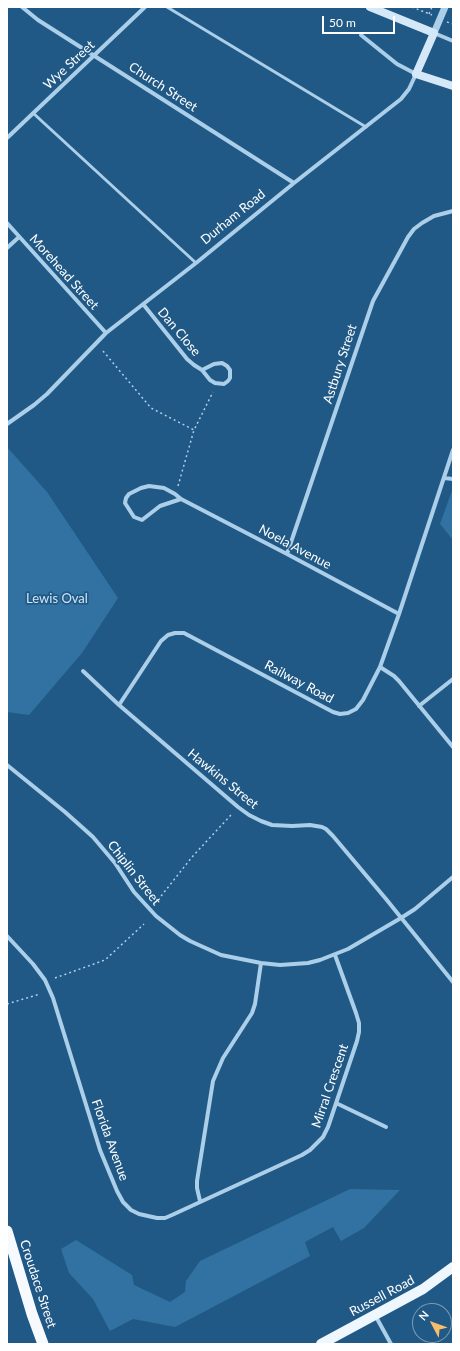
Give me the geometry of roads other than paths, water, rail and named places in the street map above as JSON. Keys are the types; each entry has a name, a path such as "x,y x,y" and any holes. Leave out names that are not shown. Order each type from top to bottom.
{"highway":[{"name":"Croudace Street","path":"7,1232 32,1314 43,1344"}],"main road":[{"path":"370,7 434,33"},
{"name":"Durham Road","path":"416,74 434,33"},
{"path":"416,74 453,86"},
{"name":"Russell Road","path":"321,1344 423,1289 453,1267"}],"street":[{"name":"Church Street","path":"22,7 38,20 294,183"},
{"name":"Wye Street","path":"7,138 145,7"},
{"name":"Durham Road","path":"434,33 445,7"},
{"path":"434,33 453,41"},
{"path":"361,35 397,64 416,74"},
{"name":"Durham Road","path":"7,424 47,394 106,333 401,99 409,89 416,74"},
{"name":"Astbury Street","path":"288,554 373,301 408,237 414,229 430,218 453,211"},
{"name":"Morehead Street","path":"7,223 106,333"},
{"path":"7,248 19,237"},
{"name":"Dan Close","path":"143,304 187,359 202,370 210,380 215,383 224,384 228,382 230,378 230,370 227,366 222,364 214,364 202,370"},
{"name":"Railway Road","path":"119,705 161,641 168,635 184,633 333,712 340,714 348,713 356,709 363,700 380,667 453,450"},
{"path":"444,478 453,479"},
{"name":"Noela Avenue","path":"181,499 160,506 142,520 134,517 125,503 129,494 141,488 149,486 164,488 181,499 288,554 399,614"},
{"path":"380,667 394,676 453,747"},
{"name":"Hawkins Street","path":"83,671 119,705 249,815 272,825 310,825 322,827 326,830 333,836 386,899 453,982"},
{"path":"419,706 453,680"},
{"name":"Chiplin Street","path":"7,765 93,837 115,863 145,905 166,925 180,935 221,955 261,963 280,965 308,964 335,955 348,949 415,909 453,877"},
{"name":"Florida Avenue","path":"7,936 33,964 45,980 53,998 100,1150 111,1178 123,1202 131,1210 139,1214 157,1218 165,1218 200,1201"},
{"name":"Mirral Crescent","path":"200,1201 302,1155 310,1150 323,1137 328,1127 357,1041 359,1024 335,955"},
{"path":"200,1201 197,1181 213,1081 223,1058 252,1013 255,1004 261,963"},
{"path":"336,1103 386,1128"},
{"path":"375,1315 391,1344"}],"lane":[{"path":"168,7 366,127"},
{"path":"33,113 196,263"}],"park label":[{"name":"Lewis Oval","path":"57,599"}]}
